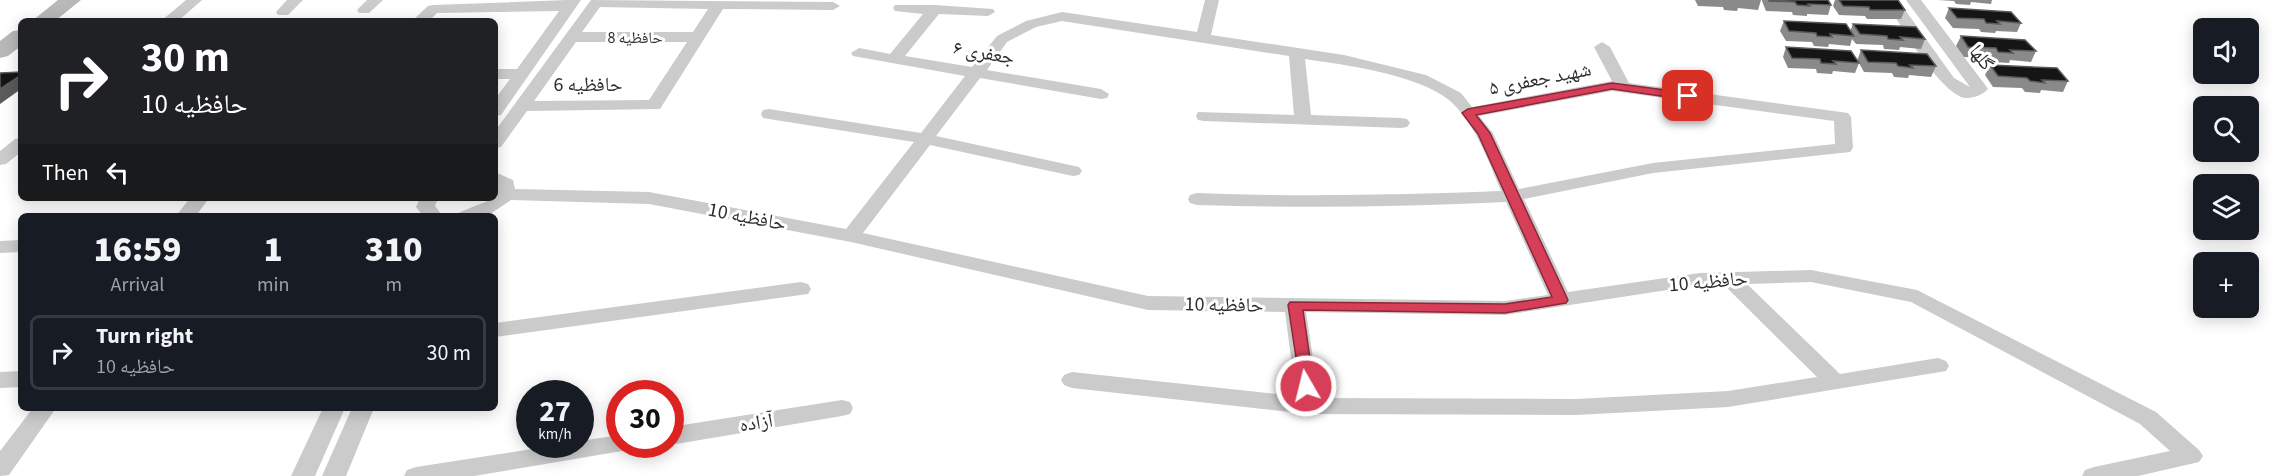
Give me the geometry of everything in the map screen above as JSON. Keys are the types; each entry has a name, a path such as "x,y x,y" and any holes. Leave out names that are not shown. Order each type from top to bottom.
{"street":[{"path":"46,18 71,0"},
{"path":"173,18 195,0"},
{"path":"283,12 296,0"},
{"path":"364,10 376,0"},
{"path":"1203,38 1212,0"},
{"name":"گلها","path":"1891,0 1948,81 1966,94 1980,89 1914,0"},
{"path":"498,139 597,2 833,6"},
{"path":"423,18 433,9 572,3"},
{"path":"498,107 572,3"},
{"path":"698,37 718,5"},
{"path":"900,8 987,12"},
{"path":"894,59 935,9"},
{"path":"850,236 1002,39 1031,24 1062,16 1344,60 1420,78 1455,97 1484,133 1561,300"},
{"name":"حافظیه 8","path":"572,37 698,37"},
{"name":"حافظیه 6","path":"522,106 654,105 698,37"},
{"path":"0,51 18,38"},
{"path":"1602,47 1623,87"},
{"path":"1296,52 1303,120"},
{"name":"جعفری ۶","path":"859,53 1101,94"},
{"path":"498,74 521,74"},
{"name":"شهید جعفری ۵","path":"1468,113 1612,86 1842,117 1844,148 1653,168 1513,196"},
{"path":"769,114 925,139 1073,171"},
{"path":"1204,116 1401,123"},
{"path":"0,160 18,146"},
{"name":"حافظیه 10","path":"501,185 649,198 850,236 1148,303 1505,308 1700,279 1811,276 1917,297 2148,418 2192,456 2094,476"},
{"path":"1197,199 1286,202 1402,201 1513,196"},
{"path":"188,213 198,201"},
{"path":"479,213 495,205 496,201"},
{"path":"0,247 18,246"},
{"path":"1729,278 1836,383"},
{"path":"498,330 801,289"},
{"path":"1295,305 1309,406"},
{"path":"1072,380 1309,406 1576,407 1728,399 1938,366"},
{"path":"0,380 18,379"},
{"name":"آزاده","path":"684,434 842,408"},
{"path":"0,469 43,411"},
{"path":"303,476 333,411"},
{"path":"334,476 362,411"},
{"path":"416,476 606,446"}],"building":[{"path":"1769,0 1828,0 1831,5 1797,5 1795,2"},
{"path":"1839,0 1898,0 1905,10 1870,10 1869,7 1843,6"},
{"path":"1949,8 2011,12 2021,23 1997,21 2000,24 1986,23 1984,19 1957,18"},
{"path":"1784,21 1846,24 1854,36 1830,34 1832,37 1817,36 1816,33 1789,31"},
{"path":"1853,24 1916,27 1925,39 1900,37 1903,40 1888,39 1887,36 1860,34"},
{"path":"1961,36 2025,40 2036,51 2010,50 2013,53 1998,52 1996,48 1968,47"},
{"path":"1786,47 1851,51 1859,63 1833,61 1836,64 1821,63 1820,59 1792,58"},
{"path":"1861,50 1927,54 1936,66 1910,65 1913,68 1898,66 1896,63 1868,62"},
{"path":"1990,65 2057,68 2068,81 2042,80 2045,83 2030,81 2027,78 1998,76"},
{"path":"18,72 18,77 0,89 0,73"}],"route":[{"path":"1306,386 1295,305 1505,308 1561,300 1484,133 1468,113 1612,86 1688,96"}]}
